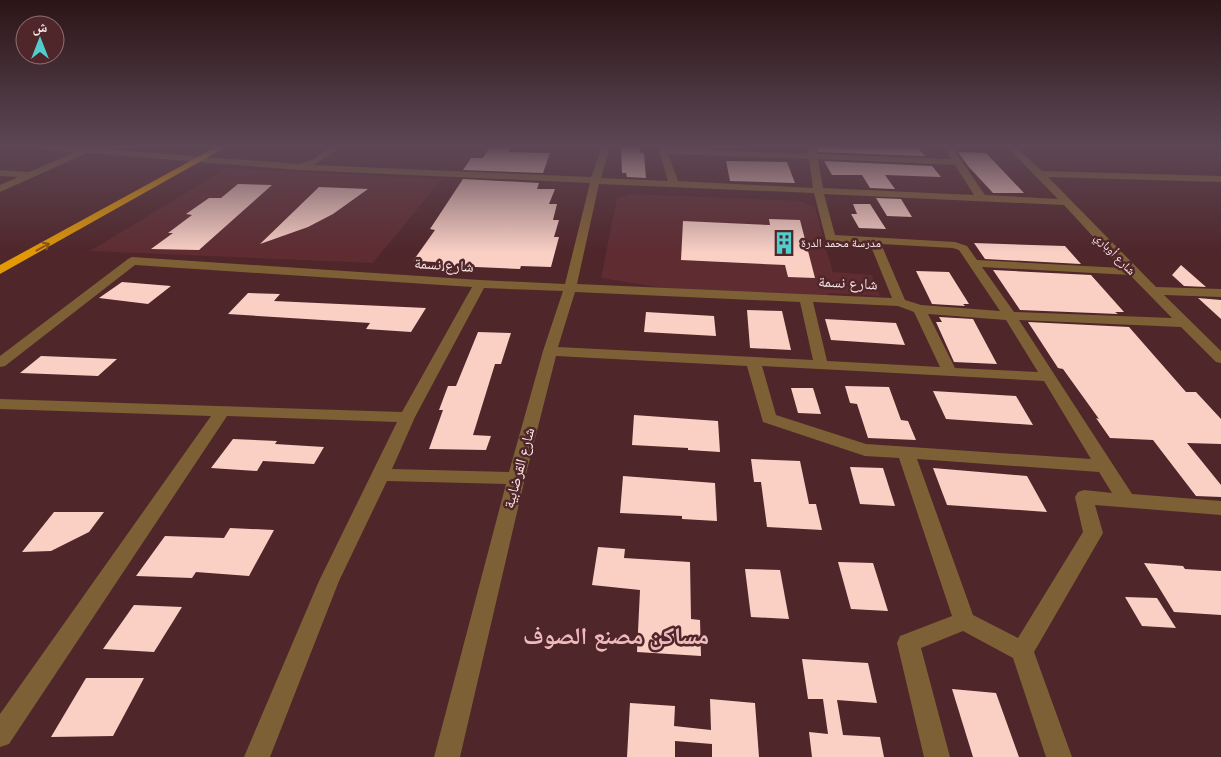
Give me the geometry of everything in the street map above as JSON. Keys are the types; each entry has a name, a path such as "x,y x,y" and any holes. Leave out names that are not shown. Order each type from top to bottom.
{"highway":[{"path":"0,259 140,182"},
{"path":"0,270 159,182"}],"street":[{"path":"0,189 15,182"},
{"name":"شارع القرضابية","path":"447,757 516,478 550,351 570,288 595,182"},
{"path":"621,182 1066,202"},
{"path":"817,182 830,238 956,245 963,248 1010,316 1126,500"},
{"path":"972,182 982,199"},
{"name":"شارع أوباري","path":"1048,182 1133,272 1221,358"},
{"path":"874,240 900,302"},
{"name":"شارع نسمة","path":"0,364 132,261 480,284 900,302 919,309 1010,316 1185,323"},
{"path":"973,263 1133,272"},
{"path":"257,757 328,582 381,475 407,417 480,284"},
{"path":"1152,291 1221,292"},
{"path":"805,297 821,365"},
{"path":"919,309 950,372"},
{"path":"550,351 1048,377"},
{"path":"753,361 769,418 865,450 1104,466"},
{"path":"0,404 407,417"},
{"path":"0,736 223,411"},
{"path":"906,453 964,621 1022,651 1058,757"},
{"path":"381,475 516,478"},
{"path":"1022,651 1092,533 1084,497 1221,508"},
{"path":"937,757 908,643 964,621"}],"shaded area":[{"path":"203,182 439,182 373,263 90,251"},
{"path":"630,194 800,201 815,207 833,272 872,275 880,296 830,293 825,297 664,288 601,278 617,198"}],"building":[{"path":"461,182 539,183 537,189 555,189 549,204 557,204 553,220 559,220 554,237 559,237 551,267 521,266 520,269 453,266 451,271 432,271 436,262 413,261 435,230 430,229"},
{"path":"867,182 890,182 895,189 870,188"},
{"path":"983,182 1014,182 1024,193 993,193"},
{"path":"238,184 272,185 199,250 151,249 173,233 168,233 192,215 186,214 209,198 221,198"},
{"path":"319,187 368,189 333,214 308,227 260,244"},
{"path":"876,198 901,199 912,217 887,216"},
{"path":"853,204 870,204 886,229 859,228 851,214 857,214"},
{"name":"مدرسة محمد الدرة","path":"769,219 800,220 815,278 788,277 785,265 681,260 683,221 770,225"},
{"path":"974,243 1065,246 1081,264 985,259"},
{"path":"1181,265 1206,287 1184,286 1172,275"},
{"path":"993,270 1091,275 1124,312 1115,312 1118,314 1020,310"},
{"path":"916,271 949,272 969,304 963,304 965,306 932,304"},
{"path":"122,282 171,286 148,304 99,298"},
{"path":"248,293 280,294 274,301 426,308 411,332 366,329 370,323 228,314"},
{"path":"1198,298 1221,300 1221,319"},
{"path":"747,310 782,311 791,350 750,348"},
{"path":"646,312 714,316 716,336 644,332"},
{"path":"939,317 973,319 997,364 954,362 936,322 942,322"},
{"path":"825,319 896,323 905,345 831,340"},
{"path":"1028,322 1129,327 1186,392 1196,392 1221,419 1221,444 1187,443 1221,485 1221,497 1196,496 1153,440 1110,438 1096,418 1099,419 1063,369 1058,368"},
{"path":"478,332 511,333 501,364 495,364 473,435 491,436 486,450 429,449 443,410 439,410 448,386 456,386"},
{"path":"41,356 117,359 98,376 20,373"},
{"path":"845,386 889,387 901,420 908,421 916,440 868,438 857,404 850,403"},
{"path":"791,388 813,388 821,414 798,413"},
{"path":"933,391 1016,396 1033,425 946,419"},
{"path":"634,415 718,421 720,452 632,445"},
{"path":"233,439 277,441 275,444 324,447 314,464 263,461 257,471 211,468"},
{"path":"751,459 800,461 809,504 816,504 822,530 767,527 761,482 754,482"},
{"path":"850,467 883,468 895,506 860,504"},
{"path":"933,468 1027,476 1047,512 947,505"},
{"path":"623,476 715,483 717,521 682,519 682,516 620,513"},
{"path":"54,512 104,512 89,532 51,551 22,552"},
{"path":"230,528 274,530 249,576 196,572 192,578 136,576 165,536 224,538"},
{"path":"598,547 625,549 624,558 690,562 691,619 700,620 701,656 637,652 640,590 592,585"},
{"path":"838,562 873,563 888,611 851,609"},
{"path":"1144,563 1183,566 1185,569 1221,571 1221,615 1174,612"},
{"path":"745,569 780,570 789,619 751,617"},
{"path":"1125,597 1157,598 1176,628 1142,626"},
{"path":"134,605 182,607 154,652 103,649"},
{"path":"802,659 868,663 877,703 837,700 843,735 880,737 884,757 812,757 809,732 828,734 823,699 808,699"},
{"path":"86,678 144,678 113,736 51,737"},
{"path":"952,689 996,693 1019,757 973,757"},
{"path":"710,699 755,703 759,757 712,757 712,744 675,741 675,757 627,757 630,703 675,706 674,726 711,730"}],"place":[{"name":"مدرسة محمد الدرة","path":"784,243"}],"district":[{"name":"مساكن مصنع الصوف","path":"616,636"}]}
